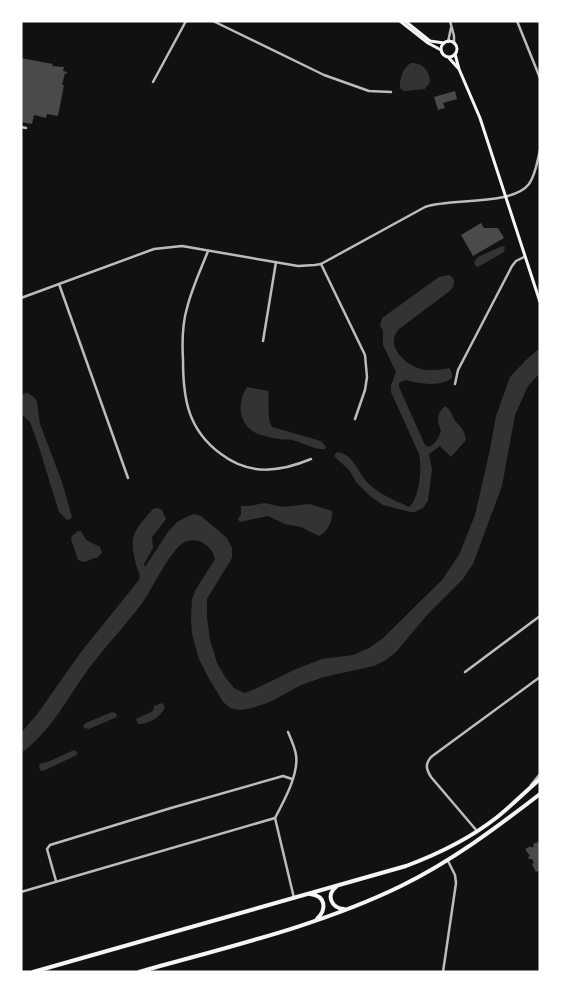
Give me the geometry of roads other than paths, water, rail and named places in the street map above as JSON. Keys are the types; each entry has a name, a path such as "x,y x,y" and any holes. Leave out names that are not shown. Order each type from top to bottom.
{"main road":[{"path":"400,21 428,44 441,50 459,69"},
{"path":"405,21 430,41 454,43 457,50 455,54 459,69 480,118 540,302"},
{"path":"441,50 446,42"},
{"path":"448,57 455,54"},
{"path":"33,972 374,876 424,859 477,831 540,779"},
{"path":"139,972 315,921 346,910 402,885 448,861 540,794"},
{"path":"338,886 332,891 330,896 331,902 339,909 346,910"},
{"path":"308,894 316,895 324,903 324,909 315,921"}],"street":[{"path":"153,82 186,21"},
{"path":"213,21 324,75 369,91 391,92"},
{"path":"450,21 454,43"},
{"path":"517,21 540,78"},
{"path":"446,42 451,27"},
{"path":"21,127 26,128"},
{"path":"21,298 154,250 182,246 306,266 321,264 424,207 439,203 496,199 518,192 529,184 535,173 540,150"},
{"path":"208,250 187,307 182,336 185,401 200,435 227,458 256,469 272,470 292,467 311,459"},
{"path":"455,384 458,370 512,266 516,261 524,257"},
{"path":"263,341 276,262"},
{"path":"321,264 365,355 367,377 365,390 361,406 354,419"},
{"path":"59,284 128,478"},
{"path":"465,672 540,616"},
{"path":"477,831 431,777 426,767 427,762 540,677"},
{"path":"288,732 296,755 296,770 275,818 294,898"},
{"path":"526,790 540,774"},
{"path":"56,881 47,849 50,845 283,776 292,779"},
{"path":"21,892 275,818"},
{"path":"443,972 456,883 455,875 448,861"}]}
